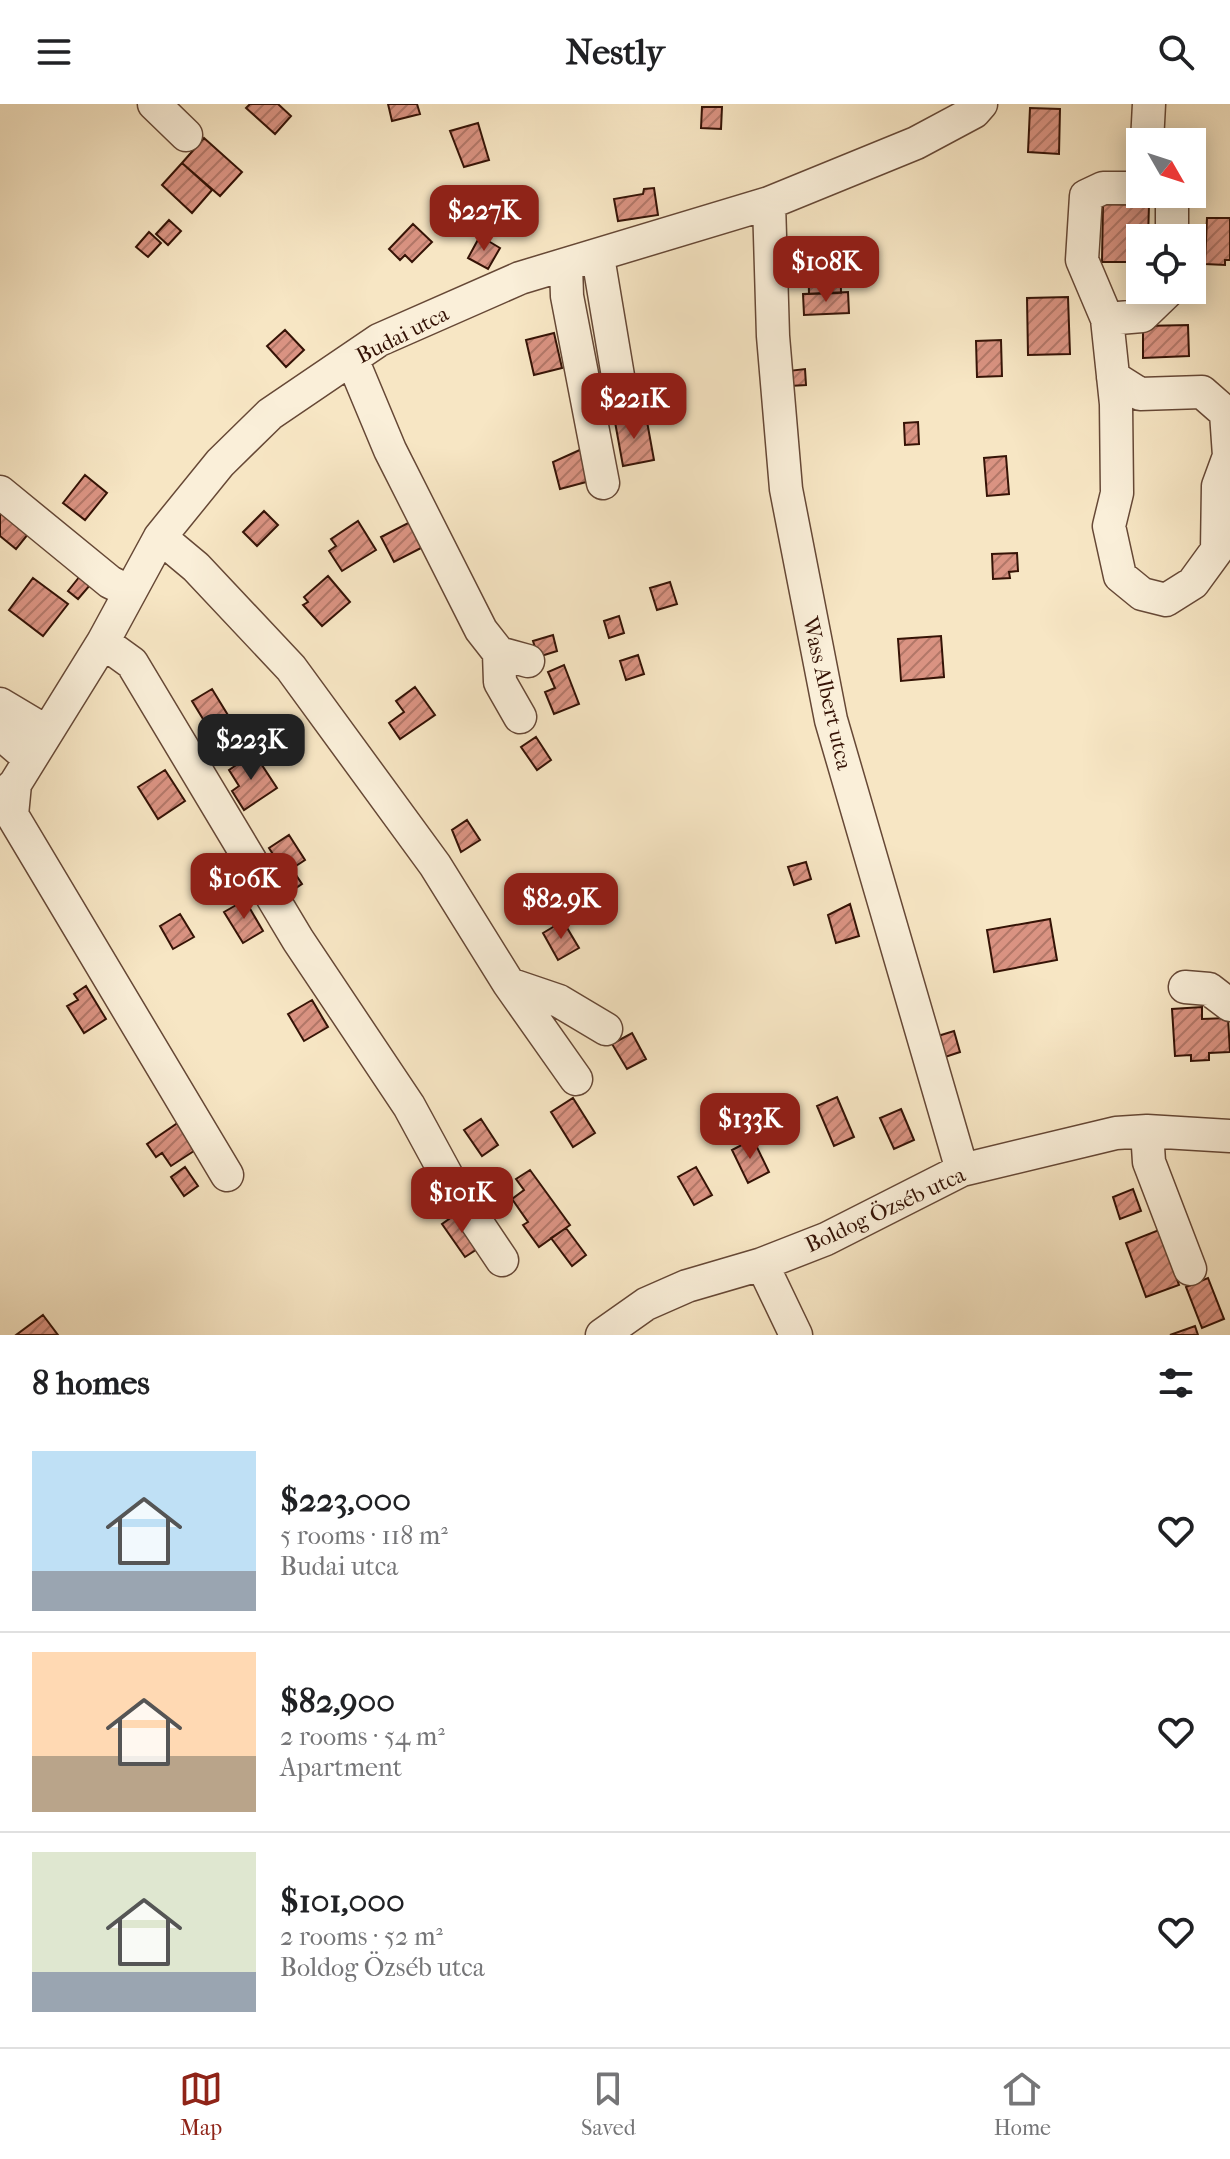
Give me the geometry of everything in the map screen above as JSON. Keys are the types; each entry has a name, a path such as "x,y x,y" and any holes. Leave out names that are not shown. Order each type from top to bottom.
{"street":[{"path":"154,104 186,135"},
{"name":"Budai utca","path":"15,780 103,642 160,537 220,463 270,414 379,340 520,278 769,203 916,143 974,112 981,104"},
{"path":"1148,128 1149,104"},
{"path":"1113,377 1140,394 1202,392 1226,413 1229,456 1218,486 1217,550 1193,583 1166,600 1142,594 1120,576 1117,564 1109,526 1117,493 1113,377 1107,319 1082,260 1086,196 1103,188 1126,188"},
{"name":"Wass Albert utca","path":"769,203 773,336 786,489 831,720 962,1170"},
{"path":"598,257 621,394"},
{"path":"566,266 567,296 603,483"},
{"path":"1107,319 1142,316 1154,304"},
{"path":"352,359 390,450 481,630 514,657 500,682 520,717"},
{"path":"0,492 110,582 130,592"},
{"path":"160,537 196,567 291,668 435,865 509,984 576,1079"},
{"path":"103,642 132,663 298,940 409,1106 453,1187 502,1260"},
{"path":"0,704 47,732"},
{"path":"0,733 15,780 12,815 227,1175"},
{"path":"509,984 559,1001 606,1029"},
{"path":"1185,987 1209,989 1230,1005"},
{"path":"1147,1131 1149,1162 1190,1269"},
{"name":"Boldog Özséb utca","path":"602,1335 646,1304 687,1286 762,1264 826,1239 962,1170 1116,1133 1147,1131 1230,1136"},
{"path":"762,1264 796,1335"}],"building":[{"path":"250,104 278,104 291,116 275,134 246,108"},
{"path":"388,104 417,104 420,114 392,121"},
{"path":"702,107 722,107 721,129 701,128"},
{"path":"1030,108 1060,109 1059,154 1028,152"},
{"path":"478,123 489,160 464,167 450,131"},
{"path":"204,138 242,172 220,196 182,163"},
{"path":"182,163 212,190 192,213 162,185"},
{"path":"654,188 658,215 618,221 614,199 643,194 644,189"},
{"path":"1103,204 1149,208 1148,224 1126,224 1126,262 1102,262"},
{"path":"1207,218 1230,218 1230,260 1225,260 1225,265 1206,264"},
{"path":"169,220 181,231 168,245 156,234"},
{"path":"413,224 432,242 412,262 405,255 400,260 389,249"},
{"path":"149,232 161,243 148,257 136,247"},
{"path":"480,236 500,248 488,269 468,258"},
{"path":"840,244 841,293 809,294 808,246"},
{"path":"848,292 849,313 804,315 803,294"},
{"path":"1068,297 1070,354 1028,355 1027,298"},
{"path":"1188,325 1189,356 1143,358 1143,326"},
{"path":"285,330 304,350 286,367 267,346"},
{"path":"554,333 562,368 534,375 526,340"},
{"path":"1001,340 1002,376 977,377 976,341"},
{"path":"805,369 806,385 790,386 788,371"},
{"path":"646,416 654,460 623,466 615,422"},
{"path":"918,422 919,444 905,445 904,423"},
{"path":"582,449 590,481 560,489 553,462"},
{"path":"1006,456 1009,494 987,496 984,458"},
{"path":"85,475 107,493 85,520 63,503"},
{"path":"0,502 33,528 16,549 0,536"},
{"path":"264,511 278,525 257,546 243,532"},
{"path":"358,521 376,550 342,571 329,551 336,546 331,539"},
{"path":"410,522 423,547 394,562 381,537"},
{"path":"1017,553 1018,571 1009,572 1010,578 993,579 992,554"},
{"path":"80,576 91,584 78,599 68,591"},
{"path":"328,576 350,602 322,626 303,605 308,602 304,597"},
{"path":"33,578 68,604 43,636 9,610"},
{"path":"670,582 677,604 657,610 650,588"},
{"path":"619,616 624,633 609,638 604,621"},
{"path":"553,635 557,651 538,657 533,641"},
{"path":"941,636 944,677 901,681 898,639"},
{"path":"638,655 644,674 626,680 620,661"},
{"path":"564,665 579,704 554,714 545,692 555,688 548,672"},
{"path":"415,687 435,715 400,739 389,723 404,712 396,701"},
{"path":"212,689 234,725 214,737 192,701"},
{"path":"279,717 289,734 277,741 266,724"},
{"path":"536,737 551,760 537,770 521,747"},
{"path":"254,753 277,788 244,810 232,791 239,786 229,770"},
{"path":"165,770 185,801 158,819 138,787"},
{"path":"467,820 480,840 461,852 452,830"},
{"path":"289,835 305,860 285,873 269,848"},
{"path":"806,862 811,879 794,885 788,867"},
{"path":"292,869 302,884 290,892 280,877"},
{"path":"245,900 263,931 243,943 224,912"},
{"path":"850,904 859,936 836,943 828,915"},
{"path":"180,914 194,937 173,949 160,926"},
{"path":"1050,919 1057,960 994,972 987,930"},
{"path":"563,921 579,948 558,960 543,933"},
{"path":"86,986 106,1019 84,1033 67,1006 78,1000 74,994"},
{"path":"312,1000 328,1027 304,1041 288,1014"},
{"path":"1202,1007 1202,1019 1228,1018 1230,1052 1209,1053 1209,1060 1191,1061 1191,1055 1175,1056 1172,1009"},
{"path":"954,1031 960,1052 945,1057 938,1036"},
{"path":"632,1033 646,1059 627,1069 612,1044"},
{"path":"837,1097 854,1137 834,1146 817,1106"},
{"path":"573,1098 595,1133 573,1147 551,1112"},
{"path":"901,1109 914,1140 894,1149 880,1118"},
{"path":"481,1119 498,1145 482,1156 464,1130"},
{"path":"182,1120 200,1147 171,1166 162,1153 156,1157 147,1144"},
{"path":"753,1139 769,1172 748,1183 732,1150"},
{"path":"185,1167 198,1186 184,1196 171,1177"},
{"path":"696,1167 712,1195 694,1205 678,1177"},
{"path":"530,1170 570,1225 539,1247 523,1225 528,1222 512,1199 524,1190 516,1179"},
{"path":"1133,1189 1141,1211 1120,1219 1113,1197"},
{"path":"459,1212 482,1246 465,1257 442,1224"},
{"path":"566,1228 586,1255 572,1266 551,1238"},
{"path":"1159,1230 1179,1285 1146,1297 1126,1243"},
{"path":"1208,1278 1224,1319 1202,1328 1186,1287"},
{"path":"43,1315 58,1335 16,1335"},
{"path":"1195,1326 1198,1335 1170,1335"}]}
